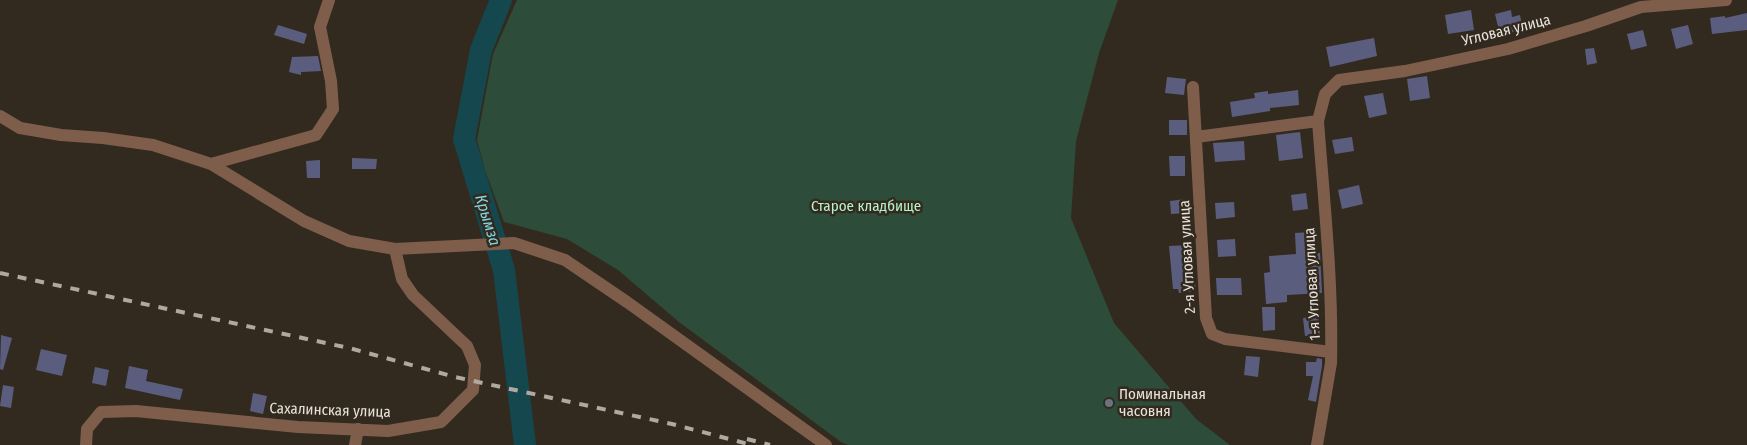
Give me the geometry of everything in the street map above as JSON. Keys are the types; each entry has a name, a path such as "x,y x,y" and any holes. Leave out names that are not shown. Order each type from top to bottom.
{"street":[{"path":"210,164 316,135 334,109 332,81 320,27 329,0"},
{"name":"Угловая улица","path":"1318,122 1325,94 1339,80 1405,71 1508,48 1586,26 1641,7 1726,0"},
{"name":"2-я Угловая улица","path":"1193,86 1206,318 1212,334 1226,339 1332,352"},
{"path":"0,116 20,128 61,135 154,145 210,164 304,221 349,242 395,249 514,243 565,260 627,302 826,445"},
{"path":"1196,137 1318,122"},
{"name":"1-я Угловая улица","path":"1317,445 1332,352 1331,310 1318,122"},
{"name":"Сахалинская улица","path":"86,445 87,429 101,412 136,411 298,427 388,430 441,422 473,390 475,365 467,346 413,295 402,279 395,249"},
{"path":"355,445 358,429"}],"green space":[{"name":"Старое кладбище","path":"517,0 1118,0 1099,53 1076,141 1071,218 1114,323 1196,419 1230,445 848,445 841,442 679,322 618,270 567,239 504,222 485,170 477,140 493,54"}],"building":[{"path":"1471,10 1474,30 1448,34 1445,15"},
{"path":"1511,10 1512,17 1520,15 1523,30 1500,35 1495,14"},
{"path":"1747,13 1747,30 1712,34 1710,18 1725,16 1725,18"},
{"path":"278,25 307,34 304,44 274,35"},
{"path":"1688,25 1693,44 1676,49 1671,29"},
{"path":"1643,30 1647,46 1631,50 1627,34"},
{"path":"1374,38 1377,56 1330,67 1326,47"},
{"path":"1594,48 1597,63 1587,65 1585,49"},
{"path":"318,56 321,71 301,72 301,75 289,72 292,57"},
{"path":"1427,76 1430,98 1410,101 1407,79"},
{"path":"1167,77 1186,79 1184,95 1165,93"},
{"path":"1298,90 1299,105 1270,108 1270,111 1232,117 1230,102 1255,98 1254,93 1268,91 1268,94"},
{"path":"1383,93 1387,114 1369,118 1364,96"},
{"path":"1169,120 1187,120 1187,135 1169,135"},
{"path":"1300,132 1303,158 1279,161 1276,135"},
{"path":"1352,137 1354,151 1335,154 1332,140"},
{"path":"1244,141 1245,160 1215,162 1213,143"},
{"path":"1169,156 1185,156 1185,176 1170,176"},
{"path":"352,158 377,159 376,169 352,169"},
{"path":"320,160 320,178 307,178 306,161"},
{"path":"1359,185 1363,204 1342,209 1338,190"},
{"path":"1306,193 1308,209 1293,211 1291,195"},
{"path":"1186,199 1187,213 1171,214 1170,201"},
{"path":"1234,202 1235,217 1216,219 1215,203"},
{"path":"1310,232 1312,253 1320,253 1322,293 1287,295 1287,302 1266,304 1264,273 1270,272 1269,256 1296,254 1295,233"},
{"path":"1235,239 1236,256 1218,257 1217,240"},
{"path":"1188,245 1190,273 1194,273 1196,291 1179,293 1178,289 1173,289 1169,246"},
{"path":"1216,278 1241,278 1242,295 1217,295"},
{"path":"1262,307 1275,307 1275,330 1263,331"},
{"path":"1318,316 1320,334 1305,336 1303,318"},
{"path":"1,335 12,338 3,370 0,369"},
{"path":"41,349 67,355 62,376 36,370"},
{"path":"1246,356 1260,357 1258,377 1244,375"},
{"path":"1317,358 1322,359 1322,366 1316,402 1308,400 1313,376 1306,376 1306,362 1316,362"},
{"path":"129,366 148,370 146,381 183,389 180,400 125,388"},
{"path":"95,367 109,370 106,386 92,383"},
{"path":"3,385 14,387 11,408 0,406"},
{"path":"253,393 267,396 263,414 250,411"}],"waterway":[{"name":"Крымза","path":"501,0 481,50 464,139 504,270 525,445"}],"railway":[{"path":"0,273 349,348 455,377 672,424 752,445"},
{"path":"747,439 770,445"}],"place":[{"name":"Поминальная часовня","path":"1109,403"}]}
